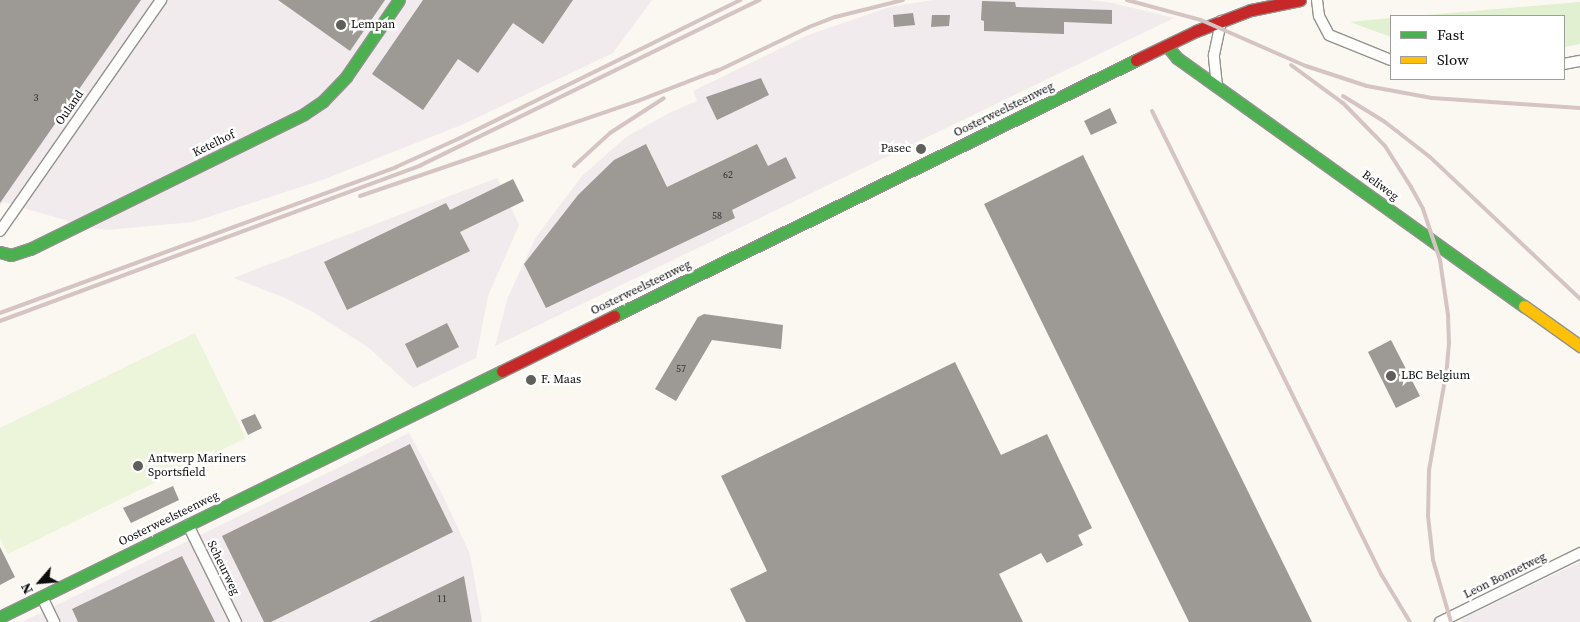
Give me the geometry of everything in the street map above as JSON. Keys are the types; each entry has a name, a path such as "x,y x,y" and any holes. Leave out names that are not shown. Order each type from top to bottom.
{"main road":[{"name":"Ketelhof","path":"0,252 11,255 30,249 304,114 323,101 346,77 399,0"},
{"name":"Oosterweelsteenweg","path":"0,617 1167,46 1220,21 1251,10 1300,0"},
{"name":"Beliweg","path":"1167,46 1177,58 1580,346"}],"street":[{"name":"Ouland","path":"0,230 161,0"},
{"path":"1317,0 1319,16 1329,35 1390,60"},
{"path":"1217,86 1214,55 1220,21"},
{"path":"1565,64 1580,61"},
{"name":"Scheurweg","path":"188,525 236,622"},
{"name":"Leon Bonnetweg","path":"1440,622 1580,553"},
{"path":"42,597 54,622"}],"shaded area":[{"path":"0,0 652,0 613,53 464,124 325,179 193,222 107,230 92,228 3,202 0,206"},
{"path":"933,0 1091,0 1113,3 1174,18 495,346 508,297 536,237 582,176 626,137 671,112 697,101 693,91 808,35 890,7"},
{"path":"497,178 519,225 488,296 476,358 413,388 369,348 313,312 283,297 233,278"},
{"path":"409,433 443,496 470,554 482,622 22,622"},
{"path":"1580,562 1580,622 1460,622 1462,619"}],"green space":[{"path":"1580,2 1580,44 1565,47 1565,15 1428,15"},
{"path":"1390,18 1390,37 1350,22"},
{"path":"195,333 246,438 8,554 0,538 0,428"}],"building":[{"path":"0,0 141,0 0,203"},
{"name":"Lempan","path":"278,0 385,0 350,51"},
{"path":"423,0 573,0 543,44 513,23 478,73 458,59 423,110 372,74"},
{"path":"982,1 1015,2 1016,7 1112,10 1112,24 1064,22 1064,34 984,31 984,21 981,20"},
{"path":"913,13 915,25 894,27 893,15"},
{"path":"932,15 950,15 949,26 931,27"},
{"path":"761,78 769,95 717,120 706,97"},
{"path":"1110,108 1117,123 1091,135 1084,121"},
{"path":"646,144 667,187 757,144 768,166 786,157 796,178 732,210 735,218 546,308 524,264 578,195 614,160"},
{"path":"1083,155 1312,622 1189,622 984,204"},
{"path":"513,179 524,201 460,232 470,251 347,310 324,262 446,203 450,210"},
{"path":"704,314 783,325 781,349 712,340 676,401 655,389 698,317"},
{"path":"447,323 459,347 417,368 405,344"},
{"path":"1391,340 1420,396 1396,408 1368,352"},
{"path":"955,362 1001,455 1047,434 1092,528 1078,535 1083,545 1047,563 1041,553 999,574 1023,622 746,622 730,589 767,571 721,476"},
{"path":"255,414 262,428 248,435 241,420"},
{"path":"410,444 453,532 271,622 264,622 222,536"},
{"path":"173,486 179,500 131,523 123,508"},
{"path":"0,547 15,577 0,585"},
{"path":"182,556 215,622 78,622 72,609"},
{"path":"464,576 472,622 369,622"}],"railway":[{"path":"0,313 396,167 458,139 741,0"},
{"path":"0,321 421,165 760,0"},
{"path":"713,73 809,27 835,17 903,0"},
{"path":"1127,0 1201,20 1306,66 1367,86 1432,98 1580,108"},
{"path":"1291,65 1343,103 1385,146 1423,209 1440,260 1448,315 1449,343 1447,368 1429,470 1428,516 1433,560 1451,622"},
{"path":"360,196 638,101 718,70"},
{"path":"1343,96 1385,122 1430,157 1580,299"},
{"path":"574,166 610,133 664,98"},
{"path":"1152,111 1381,574 1410,622"}],"traffic: fast":[{"path":"0,252 11,255 30,249 304,114 323,101 346,77 399,0"},
{"path":"1167,46 1177,58 1524,306"},
{"path":"614,316 1136,60"},
{"path":"0,617 502,371"}],"traffic: slow":[{"path":"1524,306 1580,346"}],"traffic: jam":[{"path":"1136,60 1196,31 1251,10 1300,0"},
{"path":"502,371 614,316"}],"place":[{"name":"Lempan","path":"341,25"},
{"name":"Pasec","path":"921,149"},
{"name":"LBC Belgium","path":"1391,376"},
{"name":"F. Maas","path":"531,380"},
{"name":"Antwerp Mariners Sportsfield","path":"138,466"}]}
